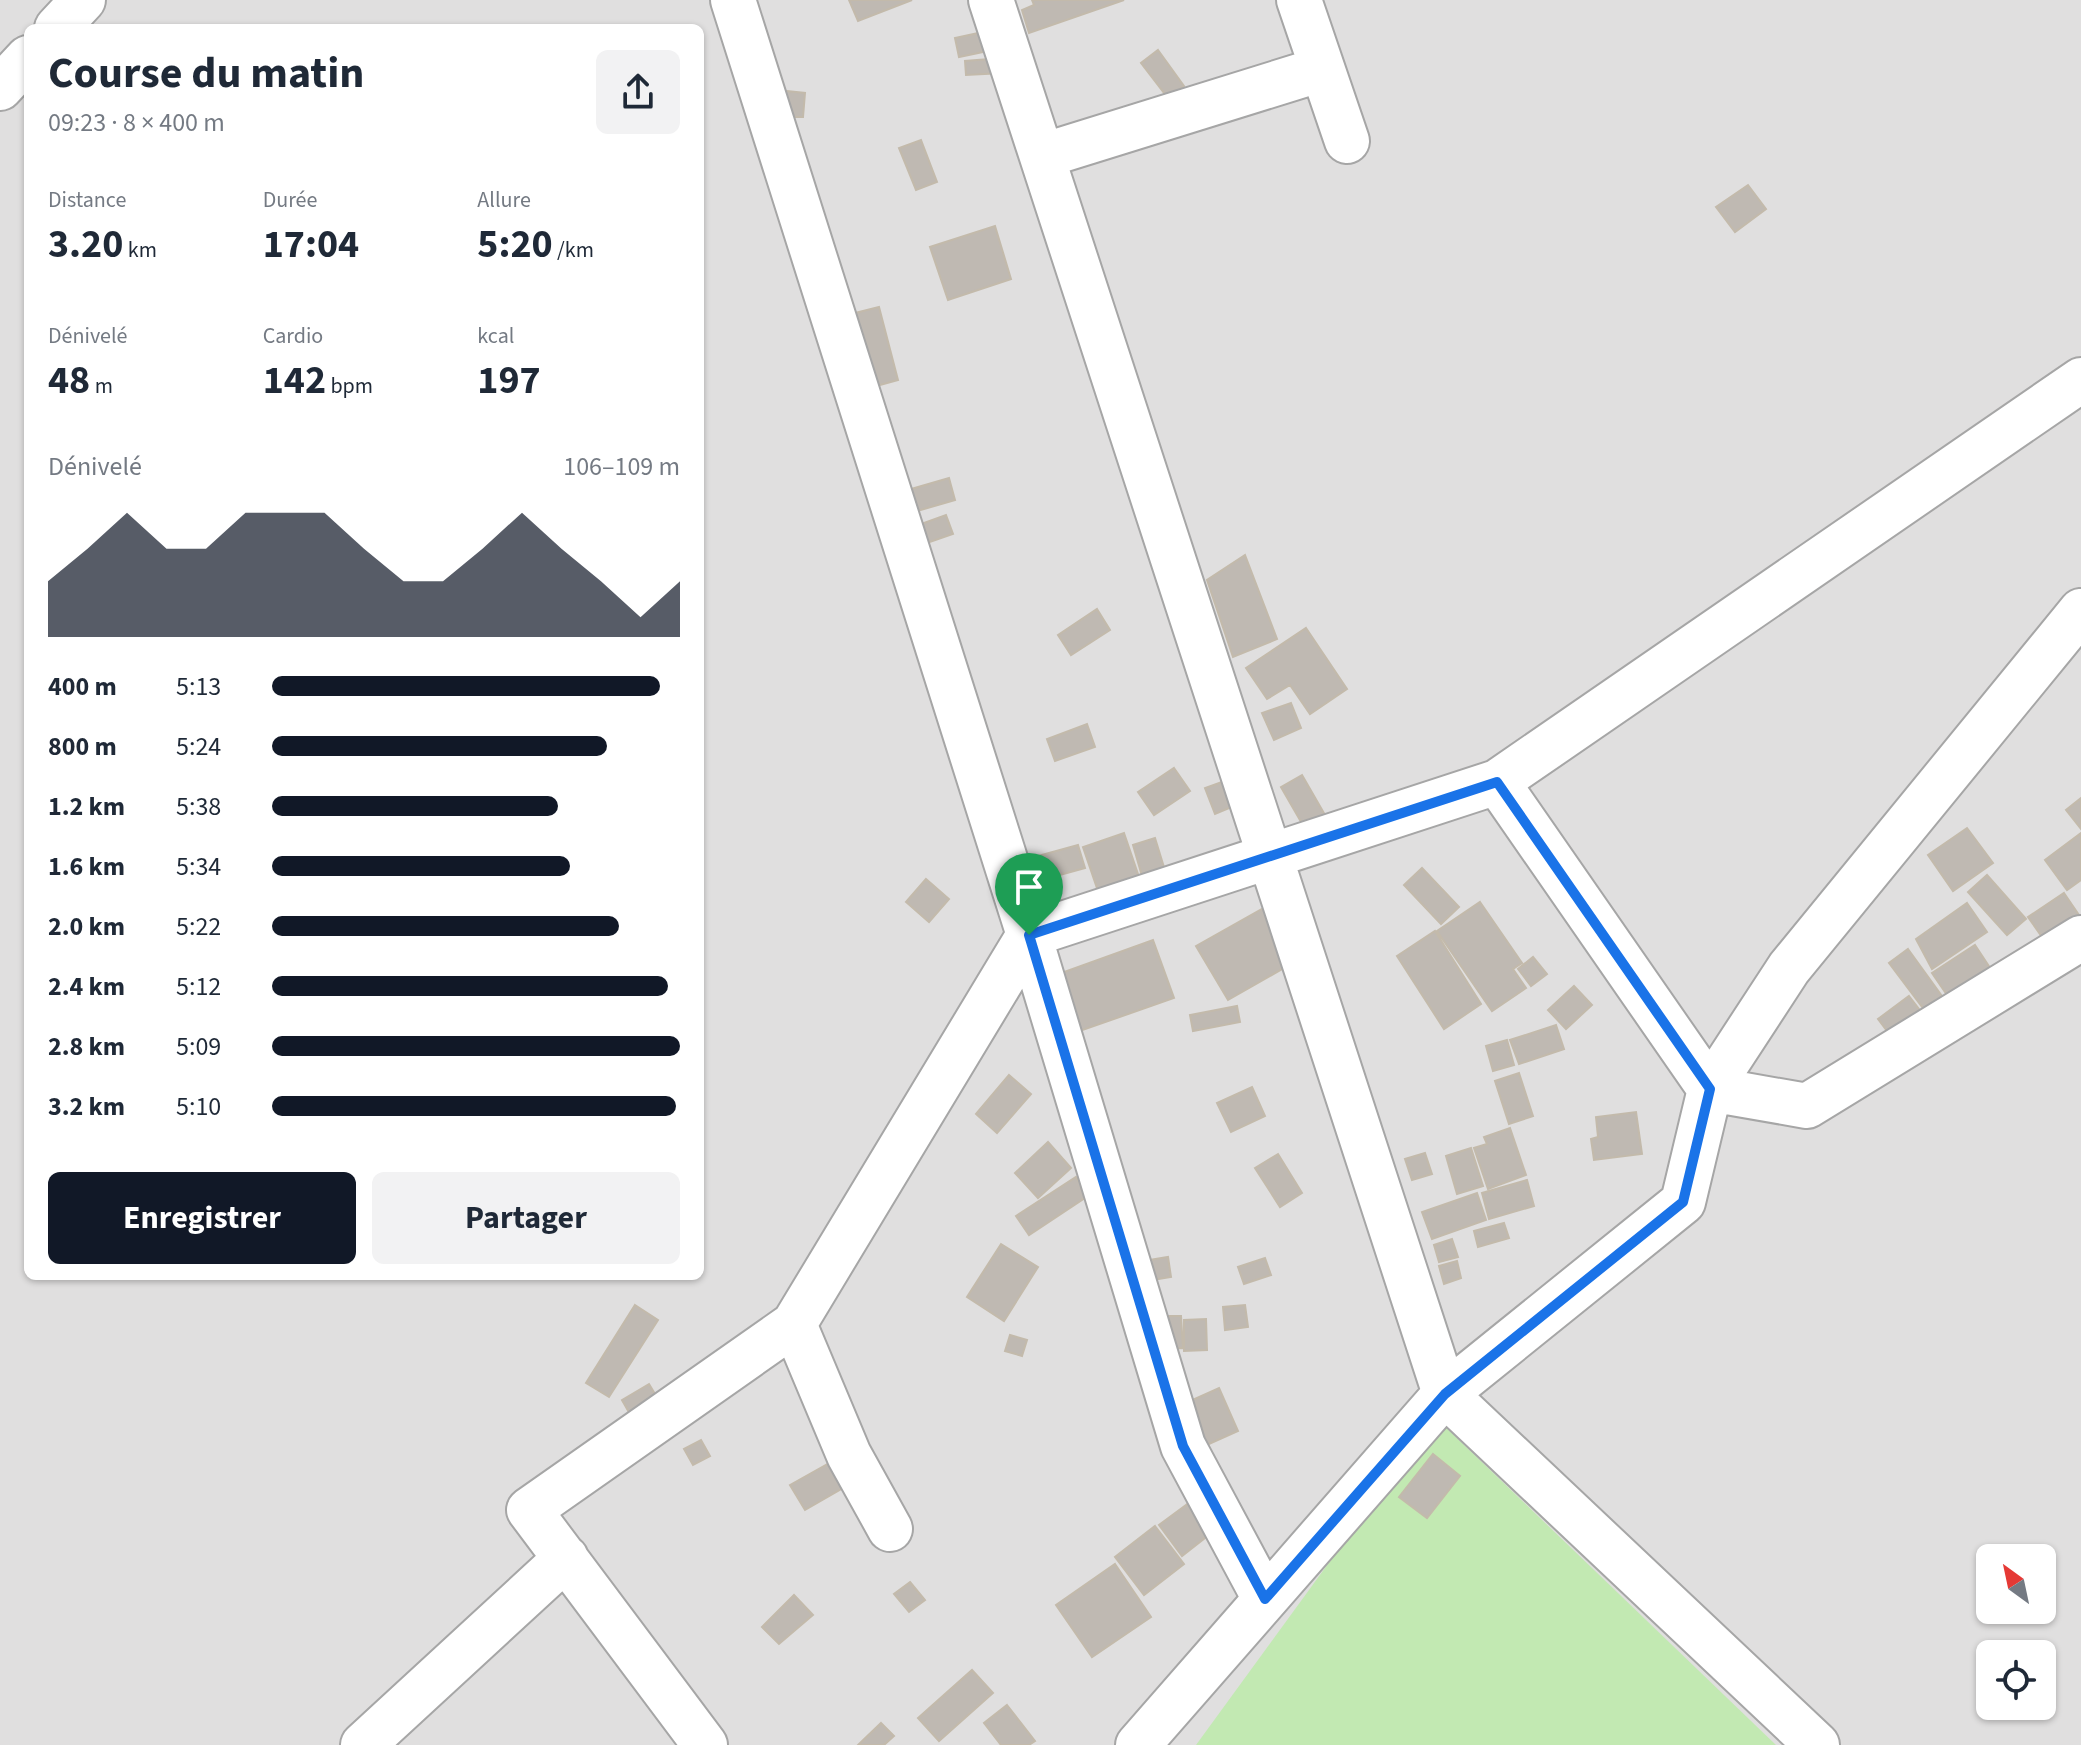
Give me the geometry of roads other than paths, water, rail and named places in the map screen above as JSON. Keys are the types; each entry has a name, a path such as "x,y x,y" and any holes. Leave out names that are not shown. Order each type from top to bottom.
{"street":[{"path":"61,24 83,0"},
{"path":"733,0 1029,935 1183,1446 1265,1599"},
{"path":"991,0 1445,1394 1817,1745"},
{"path":"1299,0 1347,141"},
{"path":"0,88 24,62"},
{"path":"1042,156 1322,69"},
{"path":"705,1745 529,1510 794,1324 1029,935 1271,859 1497,782 2081,380"},
{"path":"1138,1745 1445,1394 1683,1202 1710,1089 1789,968 2081,611"},
{"path":"1497,782 1710,1089 1807,1106 2081,938"},
{"path":"794,1324 849,1455 890,1529"},
{"path":"363,1745 566,1558"}]}
